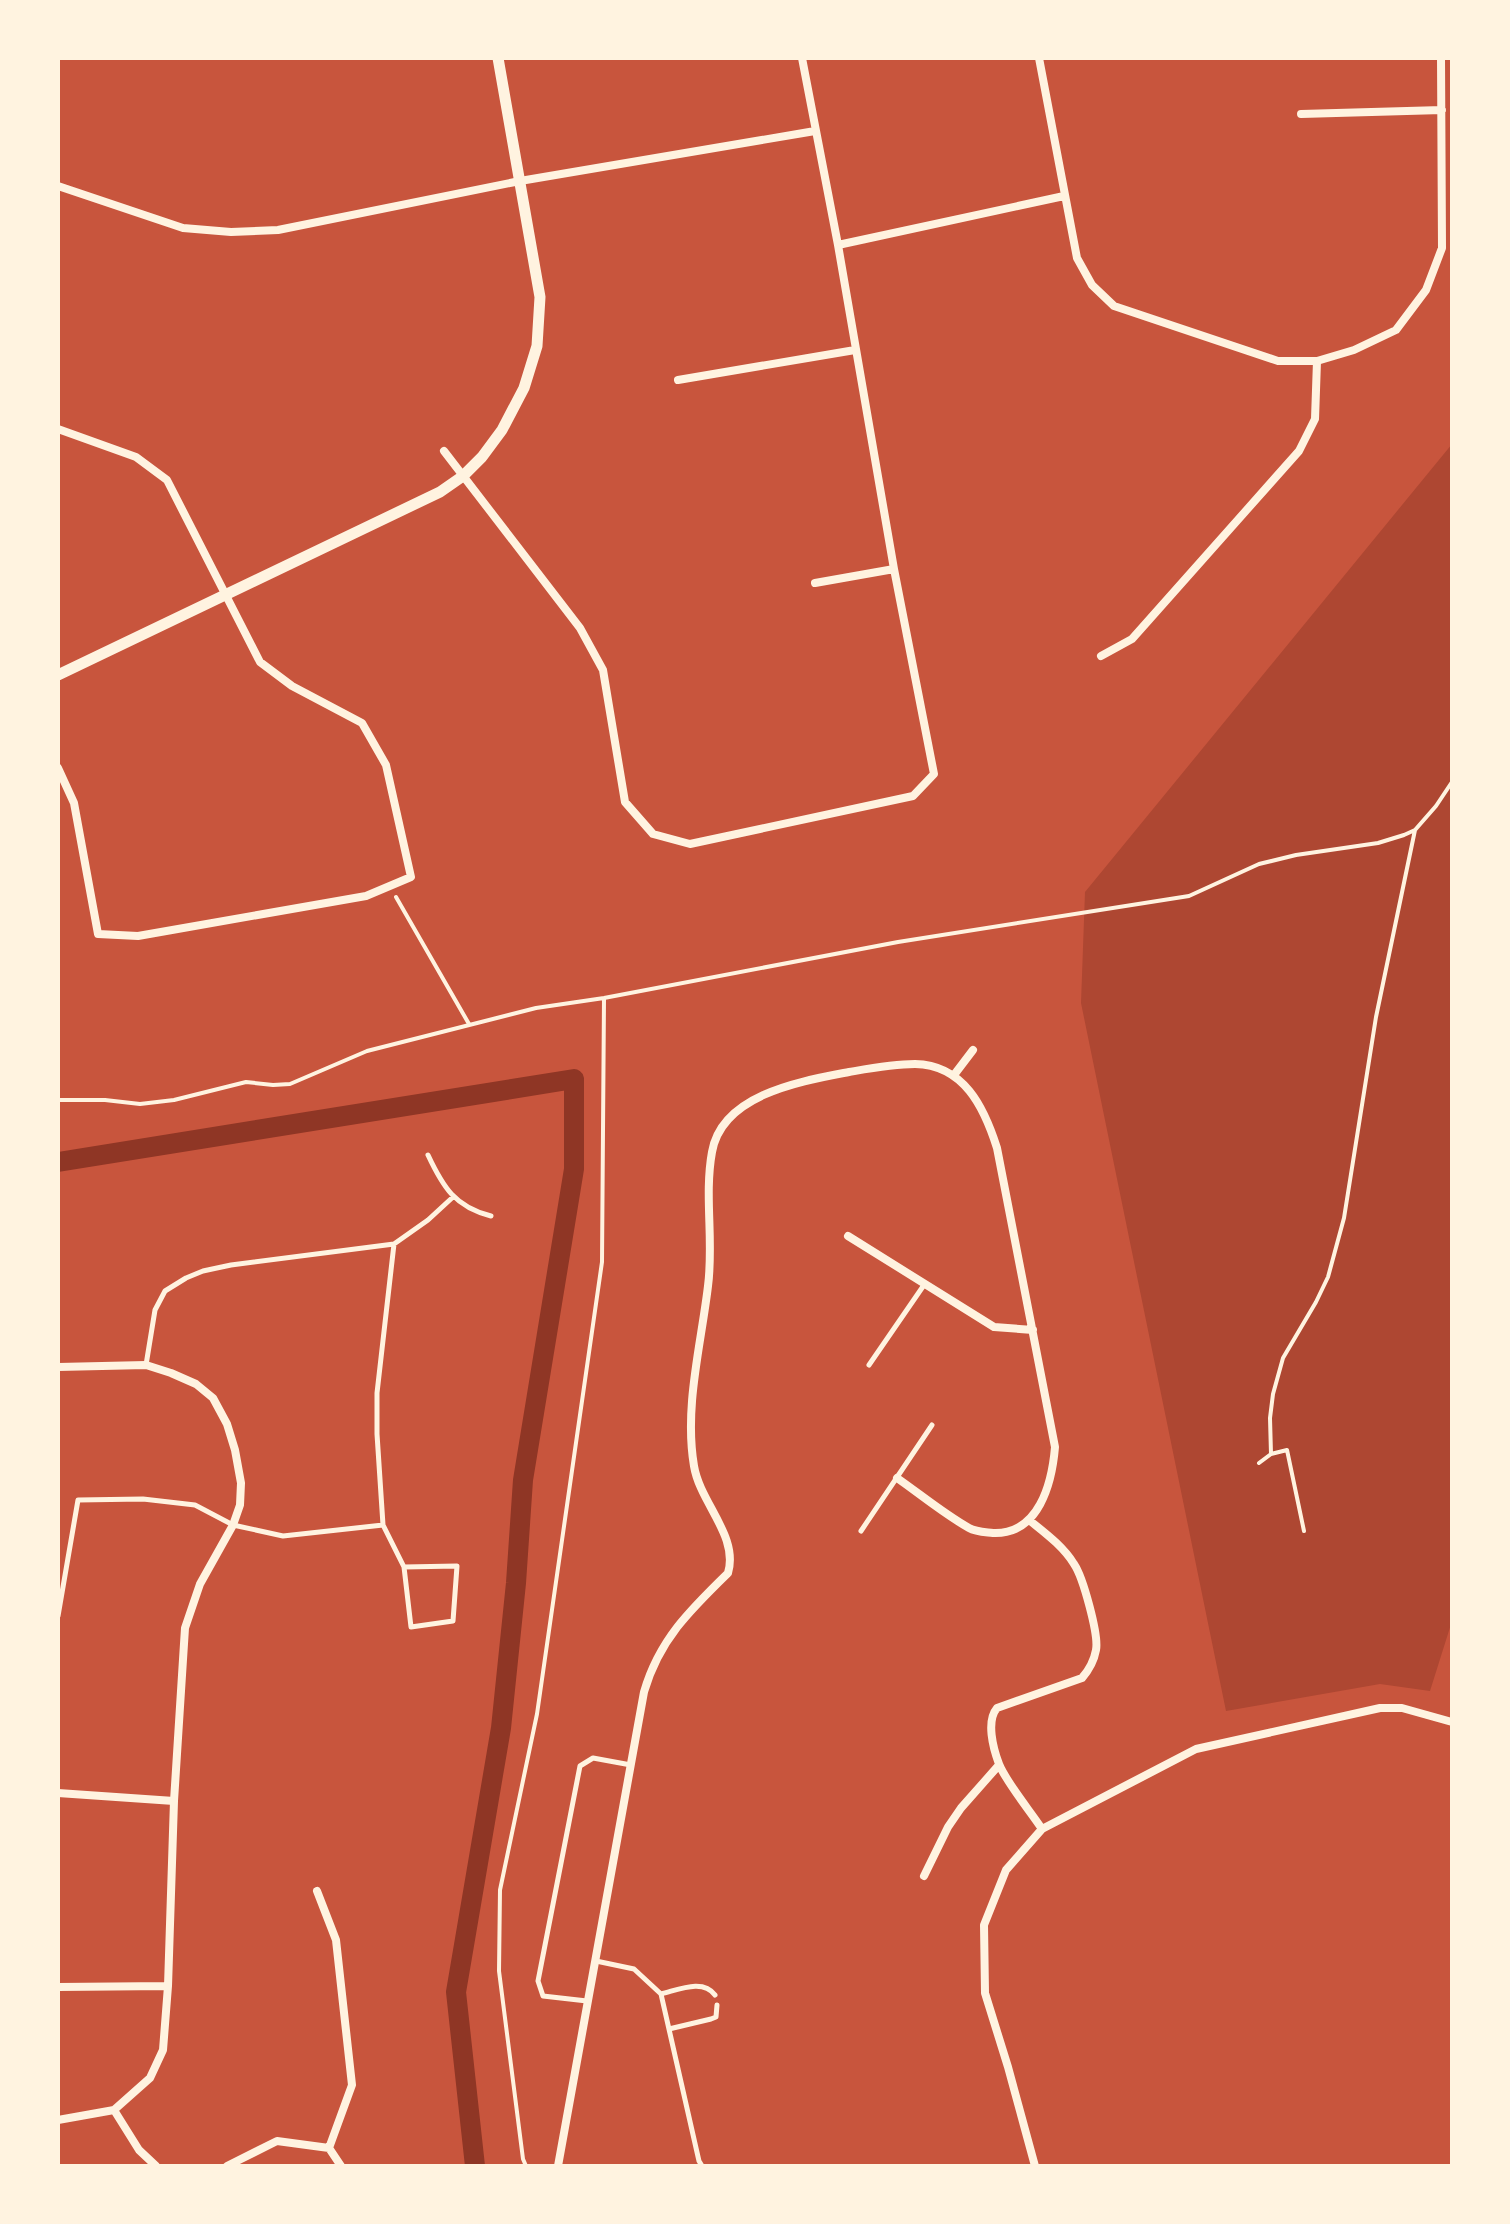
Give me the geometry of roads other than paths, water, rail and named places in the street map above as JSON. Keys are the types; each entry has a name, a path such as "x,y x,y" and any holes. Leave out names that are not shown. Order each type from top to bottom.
{"street":[{"path":"58,675 440,492 463,476 482,457 502,430 524,388 537,346 540,297 498,58"},
{"path":"444,451 580,628 603,670 625,802 653,834 690,844 913,796 934,774 802,58"},
{"path":"1039,58 1077,258 1092,285 1114,306 1278,361 1317,361 1354,350 1396,330 1426,290 1442,248 1441,58"},
{"path":"1301,114 1442,110"},
{"path":"58,186 183,228 231,232 278,230 520,181 815,131"},
{"path":"838,245 1064,196"},
{"path":"678,380 855,350"},
{"path":"1101,656 1132,639 1299,451 1315,419 1317,361"},
{"path":"58,429 136,457 167,480 260,662 292,686 362,723 386,765 411,877 366,896 138,936 98,934 74,803 58,768"},
{"path":"815,583 894,569"},
{"path":"954,1075 973,1050"},
{"path":"558,2166 650,1671 661,1648 679,1624 728,1573 730,1564 728,1541 701,1490 694,1469 690,1436 709,1281 712,1149 721,1128 734,1114 772,1090 896,1064 932,1064 954,1075 968,1090 990,1125 1055,1447 1049,1483 1040,1505 1021,1527 1009,1532 971,1529 897,1478"},
{"path":"848,1236 994,1327 1033,1330"},
{"path":"58,1367 146,1365 196,1384 213,1398 227,1424 241,1483 240,1505 233,1525 200,1584 185,1628 163,2050 150,2078 114,2110 58,2120"},
{"path":"1029,1520 1066,1553 1082,1578 1097,1641 1089,1671 1082,1678 997,1708 992,1715 990,1724 999,1765 1042,1829"},
{"path":"1035,2166 985,1993 984,1925 1006,1870 1042,1829 1196,1749 1380,1708 1402,1708 1452,1722"},
{"path":"924,1876 948,1827 999,1765"},
{"path":"58,1793 174,1801"},
{"path":"317,1891 336,1940 352,2085 329,2148"},
{"path":"58,1987 168,1986"},
{"path":"114,2110 139,2150 156,2166"},
{"path":"227,2166 277,2141 329,2148 341,2166"}],"lane":[{"path":"428,1155 453,1197 475,1212 491,1216"},
{"path":"146,1365 155,1310 165,1291 186,1278 231,1265 394,1244 428,1220 453,1197"},
{"path":"394,1244 377,1393 383,1525 404,1567 411,1627 453,1621 457,1566 404,1567"},
{"path":"869,1365 924,1285"},
{"path":"861,1531 932,1425"},
{"path":"58,1616 78,1500 143,1499 195,1505 233,1525 283,1536 383,1525"},
{"path":"588,2001 543,1996 538,1981 580,1766 593,1758 631,1765"},
{"path":"596,1961 634,1969 661,1994 702,2166"},
{"path":"661,1994 701,1985 708,1987 715,1995"},
{"path":"669,2029 716,2017 717,2005"}],"waterway":[{"path":"58,1162 574,1079 574,1169 523,1480 501,1728 456,1992 475,2166"}]}
